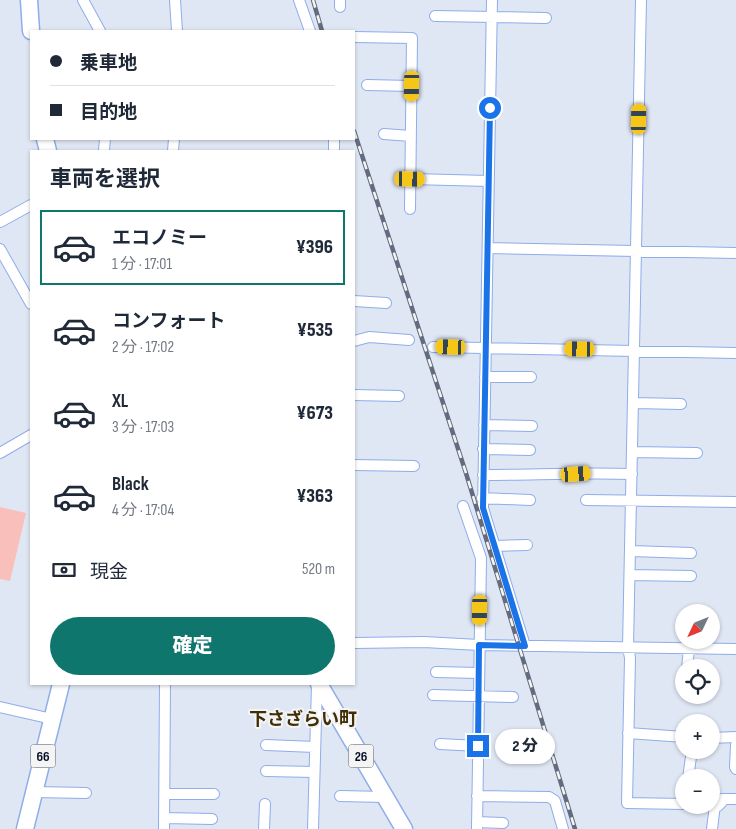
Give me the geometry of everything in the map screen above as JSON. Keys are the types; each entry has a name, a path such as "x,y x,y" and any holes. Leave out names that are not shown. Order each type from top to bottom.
{"main road":[{"path":"29,0 31,30"},
{"name":"66","path":"25,829 61,685"},
{"name":"26","path":"319,685 404,829"}],"street":[{"path":"83,0 99,30"},
{"path":"175,0 176,30"},
{"path":"299,0 310,30"},
{"path":"492,0 482,498 494,546 525,646"},
{"path":"642,0 628,647 630,658 627,803 675,804"},
{"path":"435,16 546,18"},
{"path":"355,37 412,38 410,209"},
{"path":"367,85 412,86"},
{"path":"384,134 411,136"},
{"path":"410,179 489,181"},
{"path":"0,222 30,206"},
{"path":"488,248 736,253"},
{"path":"0,249 30,302"},
{"path":"355,301 386,303"},
{"path":"355,341 369,337 409,340"},
{"path":"433,347 736,353"},
{"path":"485,377 531,377"},
{"path":"355,395 399,396"},
{"path":"634,403 681,404"},
{"path":"484,425 532,426"},
{"path":"0,453 30,436"},
{"path":"483,449 530,450"},
{"path":"633,452 697,453"},
{"path":"355,465 414,466"},
{"path":"483,474 632,474"},
{"path":"482,498 530,500"},
{"path":"586,500 736,502"},
{"path":"462,506 481,558 477,826 503,823"},
{"path":"494,546 527,545"},
{"path":"631,552 691,553"},
{"path":"630,575 691,576"},
{"path":"355,643 424,642 479,645 675,649"},
{"path":"688,659 689,649"},
{"path":"720,649 736,649"},
{"path":"436,672 479,673"},
{"path":"164,829 166,685"},
{"path":"313,829 318,685"},
{"path":"432,695 513,697"},
{"path":"0,707 52,719"},
{"path":"628,733 675,737"},
{"path":"720,738 736,737"},
{"path":"440,744 478,746"},
{"path":"266,745 315,747"},
{"path":"736,745 736,769"},
{"path":"266,771 314,772"},
{"path":"35,792 86,793"},
{"path":"165,794 214,794"},
{"path":"340,796 385,797"},
{"path":"477,796 549,797 555,802 564,829"},
{"path":"720,804 722,799 736,798"},
{"path":"264,829 265,804"},
{"path":"711,814 712,829"},
{"path":"165,818 212,819"}],"shaded area":[{"path":"0,507 26,513 10,581 0,579"}],"railway":[{"path":"313,0 322,30"},
{"path":"355,134 465,470 575,829"}],"district":[{"name":"下さざらい町","path":"303,719"}],"route":[{"path":"478,746 479,645 525,646 483,508 482,498 490,108"}]}
